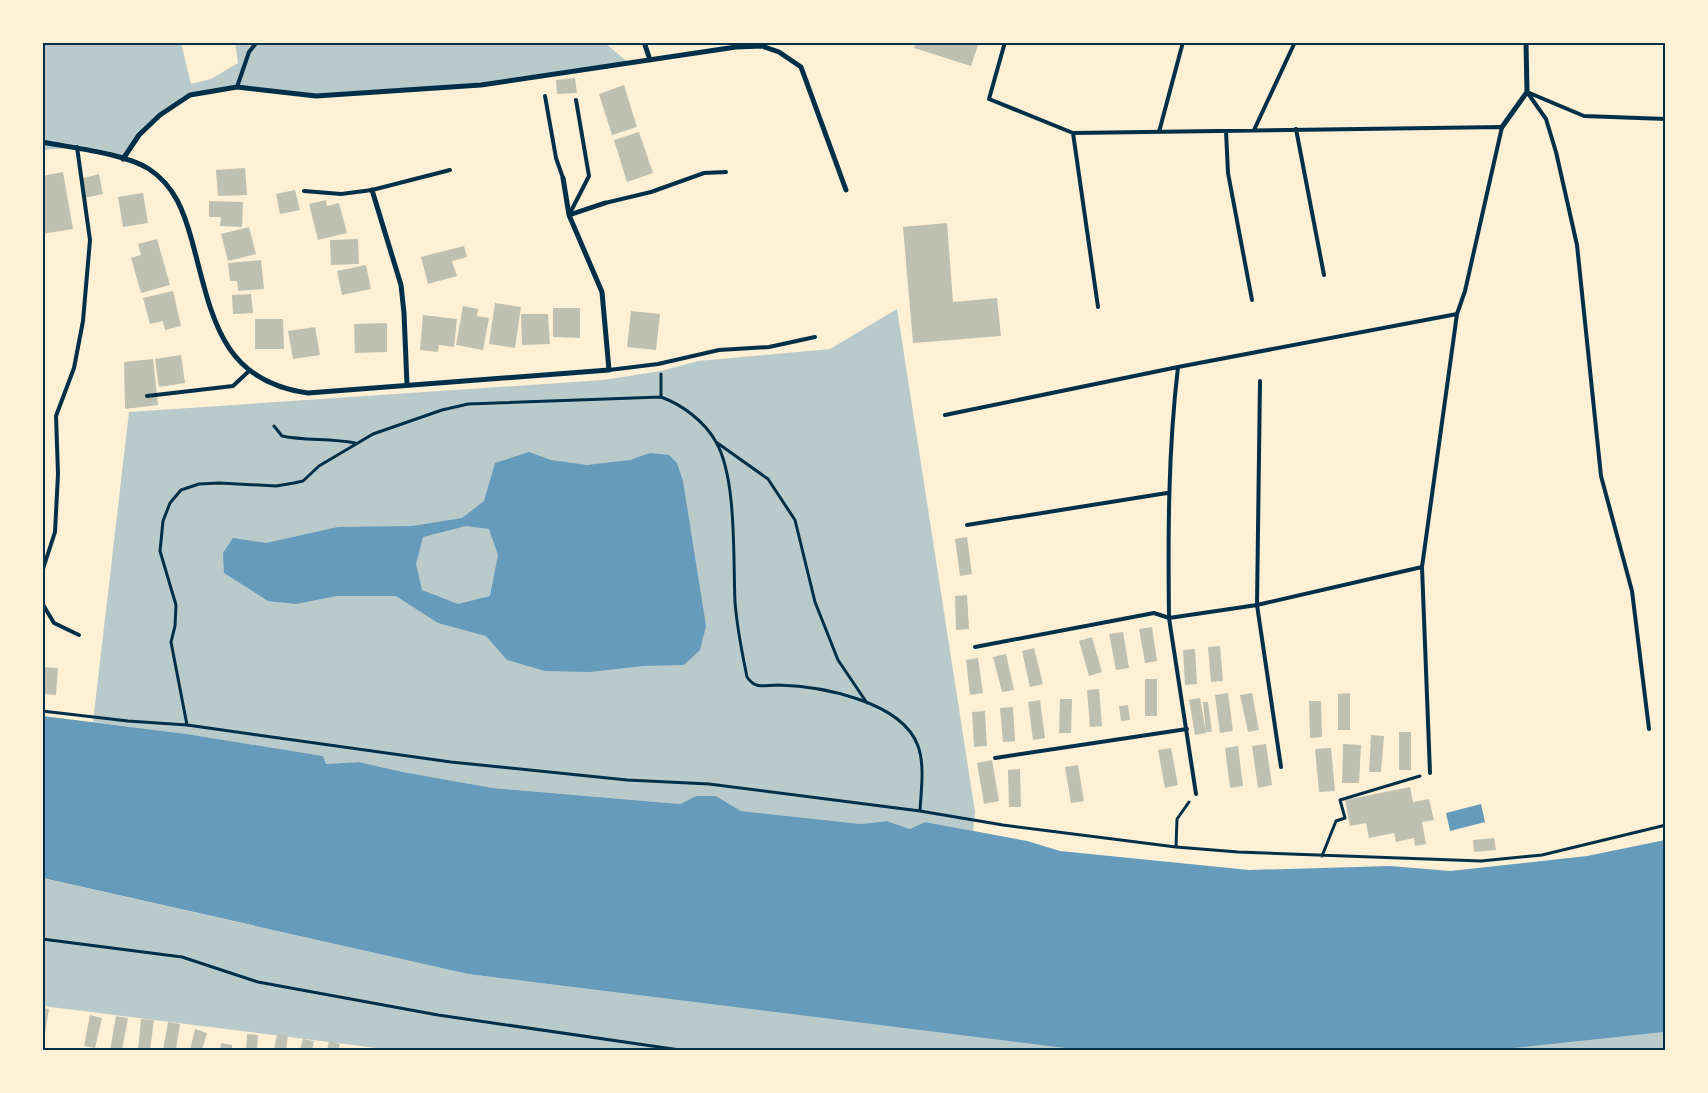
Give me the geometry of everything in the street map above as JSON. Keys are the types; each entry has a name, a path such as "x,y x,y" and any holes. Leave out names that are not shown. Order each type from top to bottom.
{"street":[{"path":"644,42 650,60"},
{"path":"1502,127 1527,92 1526,42"},
{"path":"123,159 146,128 160,115 190,95 237,87 316,96 481,85 737,45 762,46 779,52 801,67 846,190"},
{"path":"42,142 123,159 148,168 175,193 185,215 219,331 240,364 258,379 287,390 308,393 609,370 602,292 569,215 563,178"},
{"path":"372,190 401,285 408,385"},
{"path":"569,215 605,203"}],"lane":[{"path":"237,87 249,52 256,42"},
{"path":"1005,42 989,99 1073,133 1502,127 1465,290 1457,314 1422,567 1430,773"},
{"path":"1159,132 1183,42"},
{"path":"1254,130 1295,42"},
{"path":"1527,92 1584,116 1666,119"},
{"path":"1527,92 1546,120 1556,152 1577,245 1602,476 1632,591 1649,729"},
{"path":"545,96 556,158 563,178"},
{"path":"569,215 589,176 576,100"},
{"path":"1296,129 1324,275"},
{"path":"1226,131 1228,173 1252,300"},
{"path":"1073,133 1098,307"},
{"path":"42,572 55,532 58,474 56,416 74,368 83,321 90,240 77,148"},
{"path":"304,191 342,194 372,190 450,170"},
{"path":"605,203 651,192 704,174 726,172"},
{"path":"944,415 1178,367 1457,314"},
{"path":"609,370 658,364 720,350 769,347 815,338"},
{"path":"1178,367 1167,493 1169,618 1196,794"},
{"path":"147,396 233,386 248,371"},
{"path":"1260,381 1257,605 1281,767"},
{"path":"967,525 1167,493"},
{"path":"975,647 1154,613 1169,618 1257,605 1422,567"},
{"path":"42,603 54,623 79,635"},
{"path":"995,758 1187,729"}],"path":[{"path":"658,364 661,371 661,396"},
{"path":"187,725 171,642 175,626 176,605 160,551 161,527 170,503 181,490 200,484 220,483 276,486 303,481 319,466 373,434 410,420 468,404 661,396 683,408 716,442 768,479 795,520 815,602 838,660 867,703"},
{"path":"274,426 282,436 315,440 333,438 356,443"},
{"path":"716,442 726,469 732,515 735,603 748,677 752,685 758,687 776,685 817,688 867,703 906,726 919,748 920,811"},
{"path":"42,711 128,722 187,725 451,762 627,780 709,784 1176,847 1322,856 1481,861 1542,855 1666,825"},
{"path":"1322,856 1336,821 1345,818 1340,800 1430,773"},
{"path":"1176,847 1177,819 1182,808 1196,794"},
{"path":"42,939 182,957 258,982 438,1015 680,1050"},
{"path":"1653,1050 1663,1050"}],"shaded area":[{"path":"235,42 605,43 630,64 501,83 316,96 237,87 190,95 160,115 139,135 123,159 77,147 43,150 43,43 181,43 191,84 211,79 238,63"},
{"path":"897,309 975,812 973,831 926,822 910,829 887,821 861,824 741,811 716,796 696,796 680,804 493,788 359,762 326,764 323,756 187,734 93,722 129,412 603,380 661,371 698,361 830,349"},
{"path":"42,878 468,974 1081,1050 392,1050 43,1006"},
{"path":"1665,1032 1665,1050 1496,1050"}],"water":[{"path":"529,452 551,460 587,465 630,460 650,453 669,455 677,463 683,481 706,626 700,650 684,665 643,666 590,672 545,671 507,660 486,636 438,623 396,596 337,596 296,604 268,601 224,573 223,553 233,538 266,543 338,527 412,526 462,518 484,501 495,463","holes":["466,526 489,529 498,555 490,596 458,604 422,590 416,564 423,537"]},
{"path":"43,716 187,734 323,756 326,764 359,762 493,788 680,804 696,796 716,796 741,811 861,824 887,821 910,829 925,822 1027,841 1060,851 1249,870 1390,866 1450,871 1587,856 1665,840 1665,1032 1496,1050 1081,1050 468,974 43,878"},
{"path":"1481,804 1485,822 1450,831 1446,813"}],"building":[{"path":"916,42 979,42 971,66 914,48"},
{"path":"575,78 577,93 557,94 556,80"},
{"path":"624,85 637,127 612,135 599,94"},
{"path":"639,132 653,173 627,182 614,140"},
{"path":"245,168 247,195 218,196 216,170"},
{"path":"63,172 73,229 42,234 42,176"},
{"path":"99,174 103,194 84,198 80,179"},
{"path":"295,190 300,210 280,214 276,194"},
{"path":"143,193 148,223 123,227 118,197"},
{"path":"326,200 327,206 339,203 347,233 318,240 309,204"},
{"path":"209,201 243,202 242,227 220,226 221,217 209,217"},
{"path":"947,223 953,302 997,298 1001,336 913,343 903,227"},
{"path":"249,227 256,254 228,261 221,234"},
{"path":"157,239 170,285 141,293 131,258 141,255 138,244"},
{"path":"358,239 359,264 331,265 330,240"},
{"path":"464,246 467,257 452,261 457,276 428,284 421,257"},
{"path":"261,260 264,289 238,291 237,281 230,281 228,263"},
{"path":"366,265 371,289 342,295 337,271"},
{"path":"173,291 181,326 165,330 163,321 150,324 143,298"},
{"path":"251,294 253,313 233,314 232,295"},
{"path":"495,303 521,307 515,348 489,344"},
{"path":"463,306 478,309 477,316 489,318 483,350 456,345"},
{"path":"553,308 580,308 580,338 553,337"},
{"path":"631,311 660,314 656,350 627,347"},
{"path":"521,314 548,314 550,344 522,345"},
{"path":"423,315 457,319 454,347 439,345 438,352 420,350"},
{"path":"255,319 283,319 284,349 255,349"},
{"path":"387,323 387,352 355,353 354,324"},
{"path":"315,327 320,355 293,359 288,331"},
{"path":"181,355 185,383 159,387 155,359"},
{"path":"153,359 158,405 125,409 124,362"},
{"path":"967,537 972,574 960,576 955,539"},
{"path":"967,595 969,629 956,630 955,596"},
{"path":"1152,627 1157,661 1145,663 1139,629"},
{"path":"1123,632 1129,668 1116,670 1109,634"},
{"path":"1092,637 1102,672 1089,676 1079,641"},
{"path":"1220,646 1223,681 1211,682 1208,647"},
{"path":"1034,648 1043,684 1030,687 1022,651"},
{"path":"1195,649 1197,684 1185,685 1183,650"},
{"path":"1006,654 1014,690 1002,692 993,657"},
{"path":"978,658 983,693 970,695 966,660"},
{"path":"42,667 58,668 56,695 42,694"},
{"path":"1145,679 1157,679 1157,716 1145,716"},
{"path":"1099,689 1102,726 1090,727 1087,690"},
{"path":"1228,693 1233,731 1220,733 1215,695"},
{"path":"1252,693 1259,730 1248,732 1240,695"},
{"path":"1350,693 1350,730 1338,730 1338,694"},
{"path":"1200,698 1206,733 1195,735 1189,700"},
{"path":"1060,699 1072,699 1071,733 1059,733"},
{"path":"1040,700 1045,738 1033,740 1028,702"},
{"path":"1309,701 1321,701 1322,737 1310,738"},
{"path":"1203,702 1208,702 1212,732 1206,732"},
{"path":"1128,705 1130,720 1121,721 1119,706"},
{"path":"1013,707 1015,741 1003,742 1000,708"},
{"path":"985,711 987,746 974,747 972,712"},
{"path":"1399,732 1411,732 1411,770 1399,770"},
{"path":"1371,735 1384,736 1381,772 1369,772"},
{"path":"1266,744 1272,785 1258,788 1252,746"},
{"path":"1343,744 1361,745 1359,783 1342,783"},
{"path":"1238,746 1243,786 1230,788 1225,748"},
{"path":"1171,748 1178,785 1165,788 1158,750"},
{"path":"1331,748 1335,791 1319,792 1315,749"},
{"path":"992,760 999,801 984,804 977,763"},
{"path":"1078,765 1084,801 1071,803 1065,767"},
{"path":"1020,769 1021,807 1009,807 1008,770"},
{"path":"1410,787 1413,802 1429,799 1434,820 1422,822 1426,844 1415,846 1414,838 1396,842 1394,833 1369,838 1366,823 1350,826 1345,800"},
{"path":"1494,838 1496,850 1474,852 1473,840"},
{"path":"42,1008 49,1009 44,1039 42,1039"},
{"path":"90,1015 102,1018 95,1048 84,1046"},
{"path":"116,1016 128,1018 122,1050 110,1050"},
{"path":"141,1019 154,1020 150,1050 138,1050"},
{"path":"168,1022 180,1024 176,1050 163,1050"},
{"path":"195,1029 207,1033 202,1050 190,1050"},
{"path":"247,1034 258,1035 257,1050 246,1050"},
{"path":"277,1034 288,1036 286,1050 274,1050"},
{"path":"303,1039 314,1041 312,1050 300,1050"},
{"path":"329,1041 340,1044 338,1050 327,1050"},
{"path":"221,1043 232,1045 232,1050 220,1050"}]}
